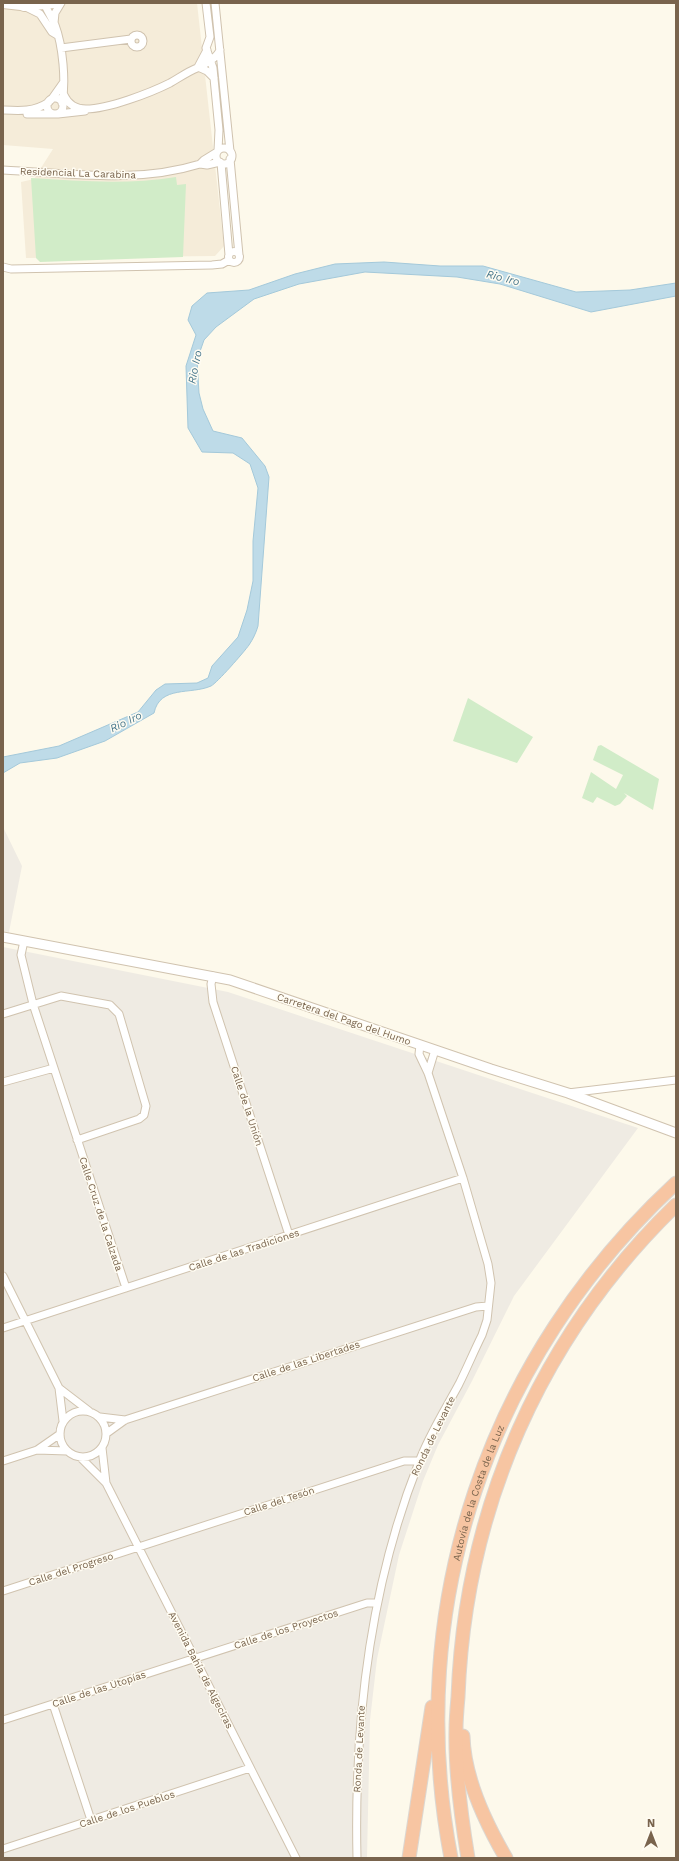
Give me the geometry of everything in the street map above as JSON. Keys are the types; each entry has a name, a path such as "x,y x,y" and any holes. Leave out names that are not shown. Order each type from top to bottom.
{"highway":[{"name":"Autovía de la Costa de la Luz","path":"451,1858 441,1787 437,1692 447,1596 456,1556 480,1478 512,1402 541,1348 587,1280 636,1222 676,1183"},
{"name":"Autovía de la Costa de la Luz","path":"468,1858 457,1766 456,1728 462,1633 472,1576 493,1492 517,1432 556,1356 580,1319 627,1256 676,1205"},
{"path":"409,1858 432,1708 437,1692"},
{"path":"457,1707 462,1716 463,1742 475,1792 488,1824 506,1858"}],"main road":[{"path":"3,3 24,5 47,3"}],"street":[{"path":"47,3 61,48 64,95 62,103 63,108 56,114"},
{"path":"54,23 55,13 61,3"},
{"path":"198,67 207,49 210,37 206,3"},
{"path":"215,3 239,255 239,259 235,262 229,257 220,162"},
{"path":"24,5 40,14 52,32 57,35"},
{"path":"61,48 126,38 131,39"},
{"path":"207,49 213,42 219,50"},
{"path":"207,49 211,55 219,50"},
{"path":"207,49 212,60 219,130 216,159 220,162 226,163 230,159"},
{"path":"64,95 72,105 85,109 106,106 149,92 170,83 212,60 219,50"},
{"path":"198,67 207,71 214,78"},
{"path":"56,114 48,110 50,101 63,83"},
{"path":"3,110 34,110 50,101 59,99 62,103"},
{"path":"22,111 25,114 56,114 85,111 91,108"},
{"path":"217,151 224,148 230,151"},
{"name":"Residencial La Carabina","path":"200,164 217,151"},
{"name":"Residencial La Carabina","path":"3,170 132,176 164,173 200,164 207,165 220,162"},
{"path":"3,267 11,269 212,265 222,264 229,257"},
{"name":"Carretera del Pago del Humo","path":"3,937 213,976 252,987 433,1055 568,1093 676,1133"},
{"name":"Calle Cruz de la Calzada","path":"24,941 21,955 33,1004 126,1288"},
{"name":"Calle de la Unión","path":"213,976 211,984 213,1002 289,1235"},
{"path":"3,1014 61,996 110,1005 119,1014 146,1106 144,1115 139,1119 77,1140"},
{"name":"Ronda de Levante","path":"357,1858 356,1810 361,1706 377,1603 407,1494 419,1460 482,1335 487,1320 491,1283 488,1264 463,1178 420,1050"},
{"path":"428,1073 433,1055"},
{"path":"3,1082 54,1068"},
{"path":"568,1093 676,1080"},
{"name":"Calle de las Tradiciones","path":"3,1328 463,1178"},
{"path":"3,1276 59,1388 63,1421 60,1434 63,1445 67,1451"},
{"name":"Calle de las Libertades","path":"107,1433 125,1420 476,1307 488,1306"},
{"path":"3,1460 37,1450 67,1451 80,1457 96,1454 102,1448 107,1433 104,1423 100,1417 89,1411 59,1388"},
{"path":"63,1421 75,1412 89,1411"},
{"name":"Calle de las Libertades","path":"100,1417 125,1420"},
{"path":"37,1450 60,1434"},
{"name":"Avenida Bahía de Algeciras","path":"102,1448 106,1483"},
{"name":"Avenida Bahía de Algeciras","path":"80,1457 106,1483 296,1858"},
{"name":"Calle del Tesón","path":"139,1547 404,1461 419,1460"},
{"name":"Calle del Progreso","path":"3,1591 139,1547"},
{"name":"Calle de los Proyectos","path":"195,1658 367,1602 377,1603"},
{"name":"Calle de las Utopías","path":"3,1720 195,1658"},
{"path":"53,1704 91,1820"},
{"name":"Calle de los Pueblos","path":"3,1849 250,1768"}],"shaded area":[{"path":"3,3 197,3 224,246 215,256 26,258 21,182 34,179 53,149 3,145"},
{"path":"3,827 22,866 9,932 3,931"},
{"path":"3,947 228,992 638,1128 514,1296 472,1381 438,1445 423,1481 399,1555 377,1659 370,1720 367,1858 3,1858"}],"green space":[{"path":"176,177 177,185 186,184 183,257 40,262 36,258 31,178 121,182"},
{"path":"468,698 533,737 517,763 453,741"},
{"path":"601,745 659,779 653,810 624,793 627,796 620,804 615,806 597,797 593,803 582,798 591,772 616,789 623,775 593,760 598,746"}],"water":[{"name":"Rio Iro","path":"384,262 440,266 483,266 576,292 630,290 676,283 676,296 591,312 500,284 457,277 365,272 299,284 254,299 216,327 204,340 197,360 199,393 203,409 213,431 242,438 265,466 269,477 258,626 253,638 236,660 211,686 203,689 177,692 163,698 157,704 154,713 105,741 57,758 20,763 3,773 3,757 59,746 138,712 156,690 165,684 197,683 208,678 212,666 238,637 247,610 253,581 253,541 258,488 250,464 233,453 202,452 188,428 186,366 196,335 188,320 192,306 207,293 249,290 295,274 335,264"}]}
